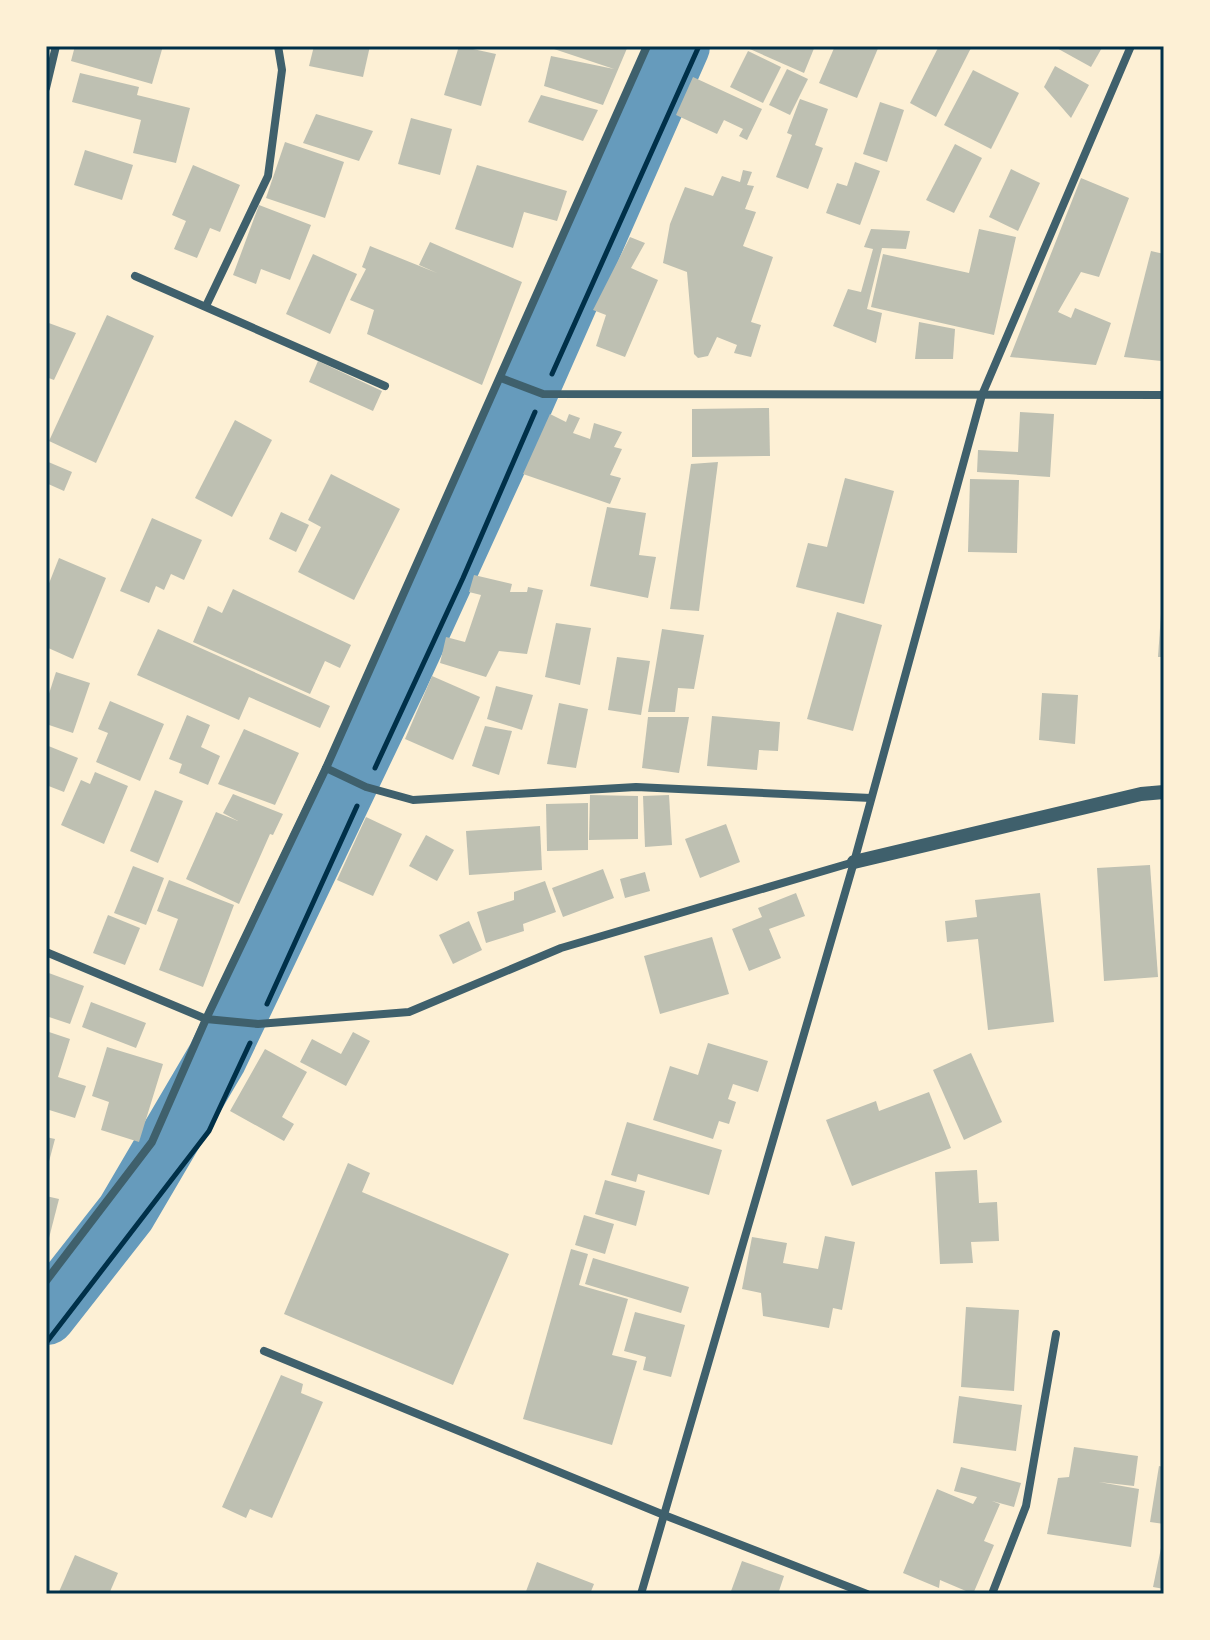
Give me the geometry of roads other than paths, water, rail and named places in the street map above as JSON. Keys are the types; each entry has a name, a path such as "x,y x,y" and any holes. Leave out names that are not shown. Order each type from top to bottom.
{"street":[{"path":"46,88 56,46"},
{"path":"206,306 268,176 282,70 278,46"},
{"path":"46,1281 152,1142 206,1019 326,768 647,46"},
{"path":"641,1594 854,862 982,395 1131,46"},
{"path":"135,276 385,386"},
{"path":"501,378 543,394 1164,395"},
{"path":"326,768 366,787 413,800 636,787 871,798"},
{"path":"46,952 206,1019 258,1024 409,1012 561,948 854,862 1141,794 1164,792"},
{"path":"992,1594 1026,1506 1056,1334"},
{"path":"264,1351 664,1515 867,1594"}],"waterway":[{"path":"46,1315 126,1213 217,1058 399,676 680,46"}]}
